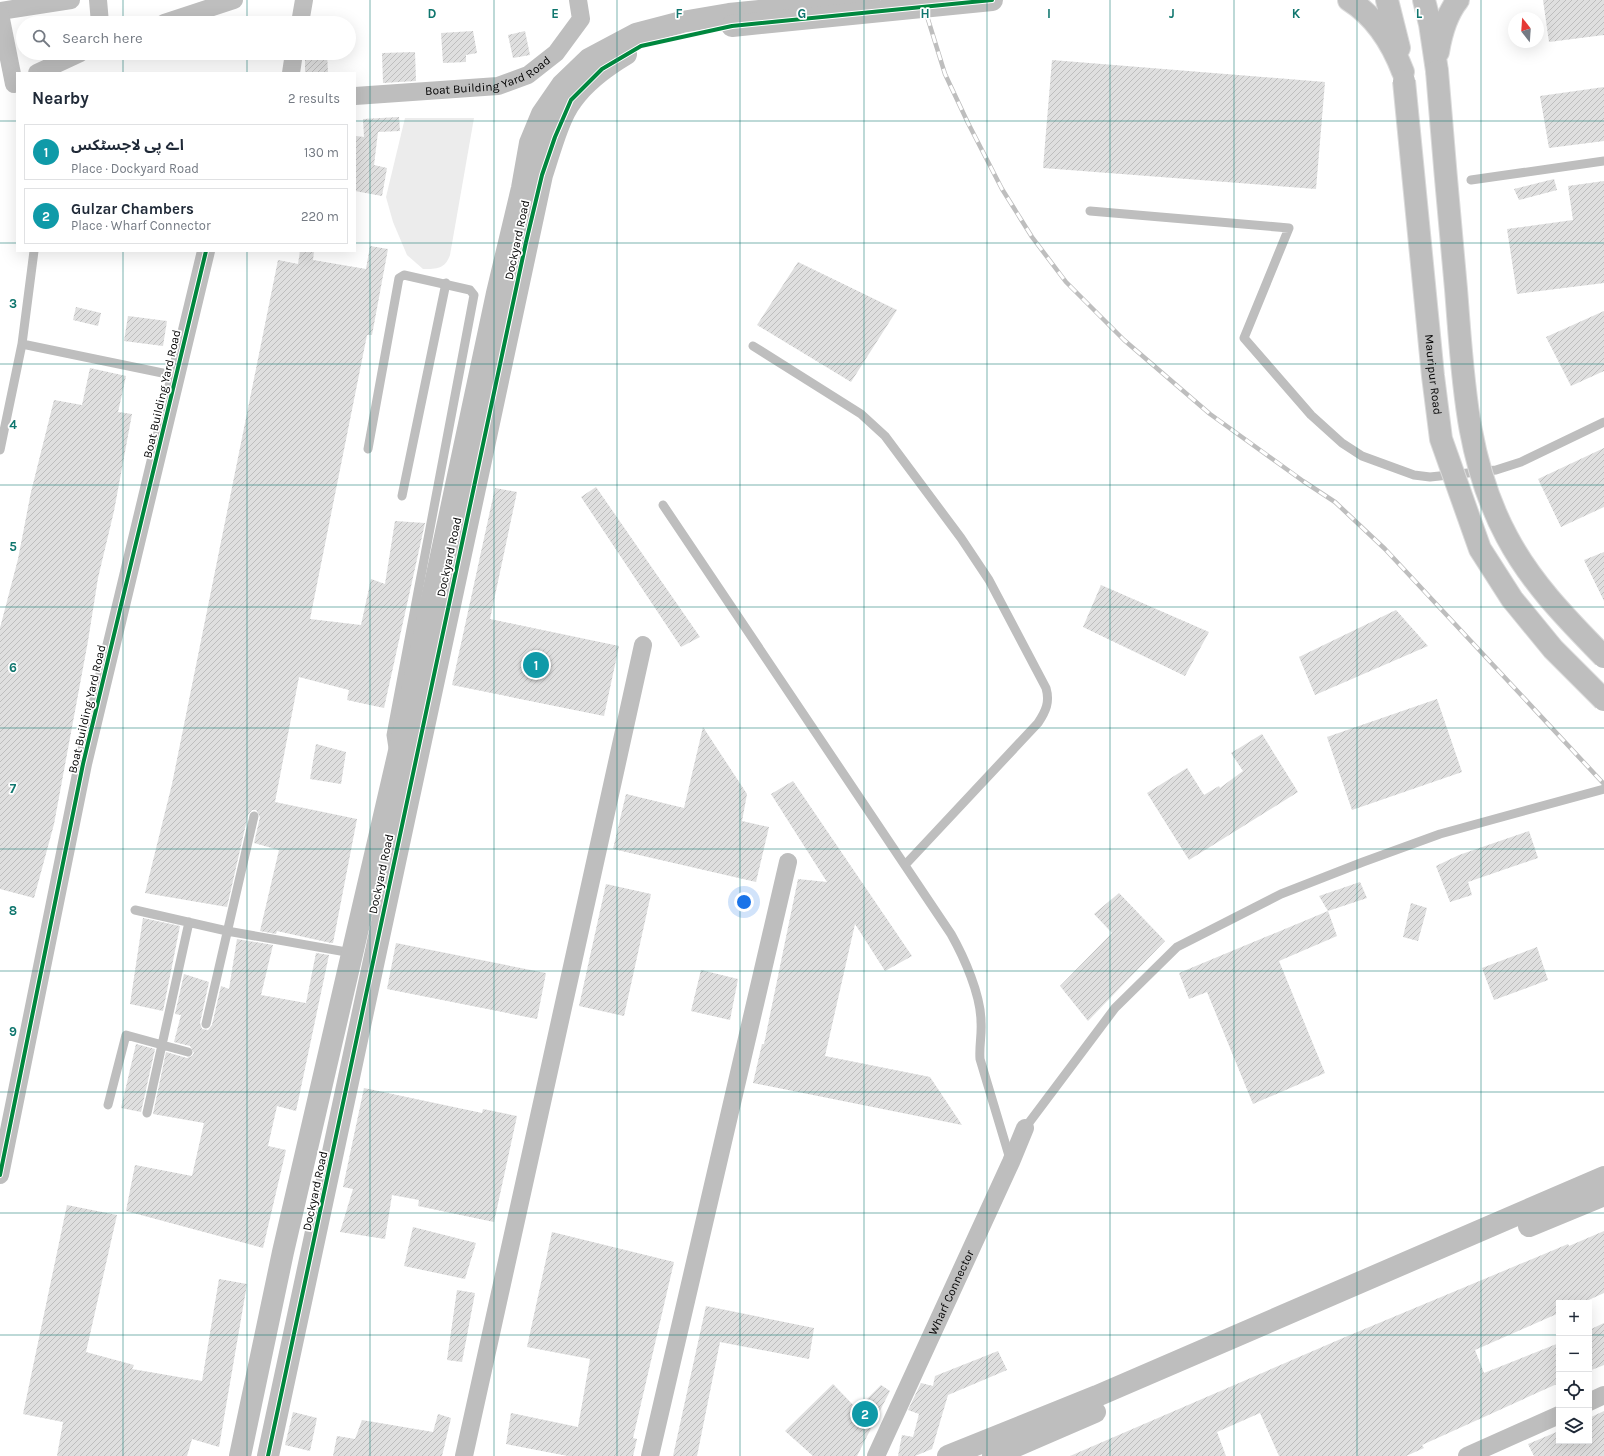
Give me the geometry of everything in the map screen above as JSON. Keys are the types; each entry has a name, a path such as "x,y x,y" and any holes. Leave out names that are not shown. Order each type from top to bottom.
{"main road":[{"name":"Dockyard Road","path":"268,1456 411,736 497,293 522,188 530,143 542,114 562,85 589,59 636,34 682,22 729,14 869,0"},
{"name":"Dockyard Road","path":"240,1456 283,1252 396,762 411,736 542,175 555,137 571,100 602,69 641,46 732,26 992,0"},
{"path":"1349,0 1378,25 1394,48 1404,77"},
{"name":"Mauripur Road","path":"1387,0 1396,32 1404,77 1433,376 1441,439 1480,549 1512,600 1553,649 1604,700"},
{"path":"1424,0 1430,24 1437,67 1462,371 1469,431 1483,484 1506,537 1534,582 1604,657"},
{"path":"1437,67 1441,33 1458,0"},
{"path":"948,1456 1133,1380 1604,1178"},
{"path":"993,1456 1604,1195"}],"street":[{"path":"13,87 0,13 71,0"},
{"path":"98,0 99,16"},
{"path":"185,16 234,0"},
{"path":"301,16 304,0"},
{"name":"Boat Building Yard Road","path":"356,96 498,86 528,75 556,53 581,19 578,0"},
{"path":"39,72 65,60"},
{"path":"291,72 293,60"},
{"name":"Boat Building Yard Road","path":"0,1174 83,764 206,252"},
{"path":"464,1456 643,644"},
{"path":"650,1456 788,862"},
{"name":"Wharf Connector","path":"876,1456 1011,1162 1025,1128"},
{"path":"1592,1401 1604,1395"},
{"path":"1467,1456 1556,1417"}],"lane":[{"path":"1471,180 1604,161"},
{"path":"1090,211 1289,228 1244,338 1311,415 1342,443 1362,456 1414,475 1430,477 1496,470 1521,462 1604,422"},
{"path":"0,450 22,344 34,252"},
{"path":"368,449 399,278 404,276 446,283 470,290 474,295 391,735 396,762"},
{"path":"402,496 446,283"},
{"path":"22,344 177,376"},
{"path":"753,346 861,414 885,436 956,532 989,580 1046,688 1048,696 1047,709 1038,723 905,864"},
{"path":"663,505 951,934 976,995 982,1020 979,1045 980,1059 1011,1162"},
{"path":"1025,1128 1115,1008 1177,947 1281,894 1363,862 1440,834 1604,789"},
{"path":"206,1024 254,816"},
{"path":"135,910 227,931 352,952"},
{"path":"147,1113 189,922"},
{"path":"108,1105 126,1035 188,1052"}],"shaded area":[{"path":"405,118 474,118 450,255 443,266 432,269 423,269 407,255 393,222 386,197"}],"building":[{"path":"1543,0 1604,0 1604,35 1549,42"},
{"path":"473,31 477,53 466,55 466,62 443,63 441,33"},
{"path":"525,31 530,55 513,58 508,35"},
{"path":"415,52 416,81 383,83 382,53"},
{"path":"305,60 327,60 328,72 305,72"},
{"path":"1052,60 1325,82 1316,189 1043,168"},
{"path":"1604,87 1604,141 1549,148 1540,96"},
{"path":"399,117 400,131 378,132 374,165 387,168 382,196 356,191 356,136 364,137 363,119"},
{"path":"1554,179 1557,190 1519,200 1514,189"},
{"path":"1604,181 1604,283 1517,294 1507,229 1573,220 1568,186"},
{"path":"370,246 388,249 372,335 367,335 310,619 361,625 371,579 385,584 395,521 425,523 384,708 347,700 349,690 299,677 275,802 357,819 333,943 331,943 277,931 276,934 260,931 279,850 254,843 260,817 256,810 252,810 248,815 227,907 145,893 172,784 278,260 298,264 300,252 314,252 313,260 366,269"},
{"path":"798,262 897,310 851,382 757,325"},
{"path":"76,307 101,313 98,326 73,320"},
{"path":"1604,311 1604,371 1571,386 1546,337"},
{"path":"128,316 167,321 163,346 124,341"},
{"path":"90,368 126,376 118,412 132,414 114,511 98,578 88,641 54,824 34,898 0,889 0,628 18,559 31,492 54,400 82,405"},
{"path":"1604,448 1604,507 1561,527 1538,479"},
{"path":"596,487 700,637 681,647 581,497"},
{"path":"495,488 517,492 490,619 619,646 604,716 452,685"},
{"path":"1604,552 1604,601 1584,560"},
{"path":"1101,585 1209,632 1185,676 1083,627"},
{"path":"1396,610 1428,646 1315,695 1299,657"},
{"path":"1437,699 1462,772 1352,810 1327,737"},
{"path":"703,727 747,794 742,821 769,827 756,882 613,849 626,794 684,808"},
{"path":"1262,734 1298,792 1189,860 1147,793 1187,768 1204,795 1219,786 1220,788 1243,771 1231,753"},
{"path":"316,744 346,752 341,784 310,779"},
{"path":"793,781 912,956 885,971 855,924 825,1056 930,1077 962,1125 753,1083 762,1044 764,1044 798,879 827,882 771,794"},
{"path":"1529,831 1538,858 1468,882 1472,895 1450,902 1436,866 1459,855"},
{"path":"1360,882 1367,898 1328,911 1319,896"},
{"path":"606,884 651,894 624,1016 579,1006"},
{"path":"1119,893 1165,941 1088,1021 1060,986 1112,933 1094,914"},
{"path":"1411,903 1427,908 1418,941 1403,937"},
{"path":"1328,911 1337,936 1279,961 1325,1073 1253,1104 1207,992 1189,999 1179,973"},
{"path":"143,918 180,926 163,1011 130,1004"},
{"path":"237,939 273,945 261,995 306,1003 316,953 329,955 296,1111 277,1106 268,1146 286,1150 263,1248 126,1211 135,1165 192,1176 204,1123 153,1114 166,1052 187,1058 192,1056 194,1053 190,1046 174,1042 181,1015 175,1014 184,974 209,982 200,1023 202,1029 208,1030 212,1025 221,986 229,989"},
{"path":"396,943 546,973 537,1019 387,989"},
{"path":"1537,947 1548,980 1494,1000 1482,968"},
{"path":"701,970 738,979 730,1020 691,1011"},
{"path":"136,1044 155,1049 141,1112 121,1108"},
{"path":"364,1088 482,1113 483,1109 517,1116 494,1222 418,1206 419,1200 392,1195 385,1239 340,1232 353,1189 343,1187"},
{"path":"67,1205 117,1215 86,1352 134,1365 132,1369 202,1381 219,1279 247,1284 219,1447 192,1439 187,1456 57,1456 63,1422 23,1414"},
{"path":"413,1227 476,1243 465,1279 404,1266"},
{"path":"1604,1231 1604,1293 1589,1300 1556,1300 1556,1314 1475,1350 1484,1373 1556,1344 1556,1384 1422,1445 1424,1448 1406,1456 1279,1456 1260,1413 1217,1432 1226,1456 1070,1456 1343,1338 1568,1244 1569,1246"},
{"path":"552,1232 674,1262 633,1438 637,1439 633,1456 568,1456 506,1444 511,1413 578,1427 590,1359 527,1347"},
{"path":"457,1290 475,1293 462,1362 447,1360"},
{"path":"706,1306 814,1328 809,1359 720,1342 697,1456 673,1456"},
{"path":"1604,1323 1604,1365 1592,1370 1592,1336 1592,1329"},
{"path":"998,1351 1007,1370 948,1395 932,1449 915,1456 898,1456 902,1435 913,1437 919,1414 908,1410 921,1383 933,1386 935,1376"},
{"path":"833,1384 857,1409 881,1385 890,1391 857,1456 813,1456 785,1431"},
{"path":"1604,1411 1604,1456 1534,1456 1528,1444 1556,1432 1556,1444 1592,1444 1592,1417"},
{"path":"293,1412 317,1418 310,1451 285,1445"},
{"path":"438,1414 451,1418 442,1456 333,1456 337,1436 355,1439 362,1420 433,1432"}],"railway":[{"path":"922,0 945,74 968,123 1002,189 1032,237 1066,282 1124,340 1210,414 1303,481 1335,502 1385,549 1604,784"}],"cycle path":[{"path":"268,1456 526,242 542,175 555,137 571,100 602,69 641,46 732,26 992,0"},
{"path":"0,1175 83,764 206,252"}],"place":[{"name":"اے پی لاجسٹکس","path":"536,665"},
{"name":"Gulzar Chambers","path":"865,1414"}]}
